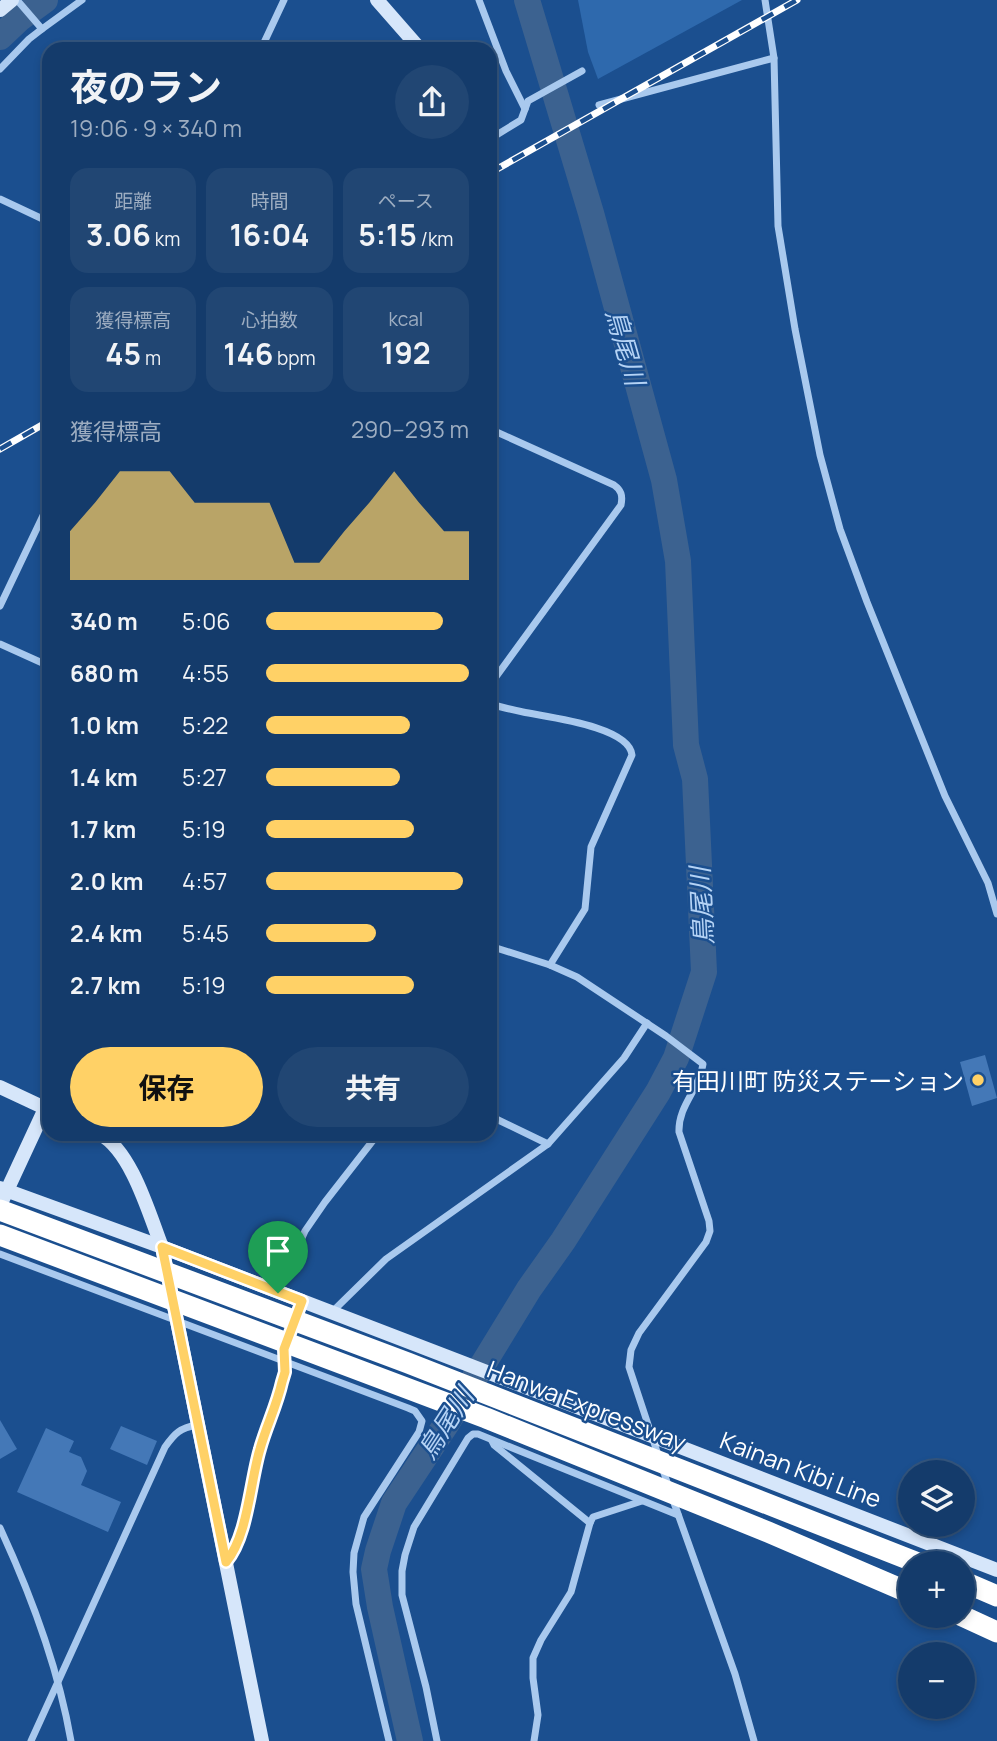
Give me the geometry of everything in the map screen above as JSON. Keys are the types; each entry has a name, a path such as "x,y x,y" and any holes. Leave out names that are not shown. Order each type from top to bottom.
{"highway":[{"name":"Hanwa Expressway","path":"2,1199 408,1363 898,1555"},
{"name":"Hanwa Expressway","path":"0,1236 486,1418 898,1588"},
{"path":"975,1586 997,1595"},
{"path":"975,1622 997,1632"}],"main road":[{"path":"0,10 15,0"},
{"path":"377,0 414,42"},
{"path":"0,1087 42,1104"},
{"path":"2,1199 42,1118"},
{"path":"107,1141 121,1154 135,1179 162,1247 262,1741"},
{"name":"Kainan Kibi Line","path":"2,1199 162,1247 997,1570"}],"street":[{"path":"15,0 42,29"},
{"path":"0,69 29,39 82,0"},
{"path":"264,42 284,0"},
{"path":"479,0 495,42"},
{"path":"765,0 774,58 778,226 820,455 840,530 867,602 945,796 988,883 997,914"},
{"path":"497,47 525,109"},
{"path":"599,105 774,58"},
{"path":"497,135 524,117 528,101 582,71"},
{"path":"0,199 42,219"},
{"path":"497,432 614,485 619,489 622,498 621,505 497,675"},
{"path":"0,606 42,518"},
{"path":"0,644 42,663"},
{"path":"497,706 557,717 594,727 626,743 632,751 591,847 584,909 550,965"},
{"path":"497,948 550,965 577,977 703,1064 681,1113 679,1132 710,1231 706,1242 639,1333 631,1350 629,1367 735,1674 754,1741"},
{"path":"332,1313 386,1259 548,1143 624,1058 647,1023"},
{"path":"497,1119 548,1143"},
{"path":"278,1293 305,1231 373,1141"},
{"path":"0,1254 415,1411 422,1421 419,1432 364,1517 354,1553 356,1604 389,1741"},
{"path":"293,1325 302,1301"},
{"path":"226,1562 235,1551 259,1451 280,1393 285,1372 283,1354 288,1337"},
{"path":"31,1741 165,1447 184,1427 198,1425"},
{"path":"437,1741 402,1595 402,1571 414,1527 468,1438 473,1434 492,1440 678,1515"},
{"path":"492,1440 494,1445 590,1523"},
{"path":"534,1741 538,1715 533,1658 571,1592 590,1523 593,1517 643,1500"},
{"path":"0,1528 32,1601 59,1682 71,1741"}],"shaded area":[{"path":"578,0 742,0 598,79 588,52"}],"building":[{"name":"有田川町 防災ステーション","path":"985,1055 997,1098 972,1106 960,1062"},
{"path":"0,1420 17,1449 0,1459"},
{"path":"121,1426 157,1441 147,1465 110,1449"},
{"path":"46,1428 74,1441 69,1452 81,1457 87,1471 81,1485 121,1502 108,1532 17,1492"}],"waterway":[{"path":"0,37 45,0"},
{"name":"鳥尾川","path":"410,1741 374,1569 394,1503 658,1092 676,1058 704,972 695,779 686,745 678,561 664,480 591,213 527,0"}],"railway":[{"path":"497,169 797,0"},
{"path":"0,449 42,425"}],"place":[{"name":"有田川町 防災ステーション","path":"978,1080"}],"route":[{"path":"162,1247 278,1293 302,1301 284,1349 285,1372 280,1393 259,1451 235,1551 226,1562 162,1247"}]}
